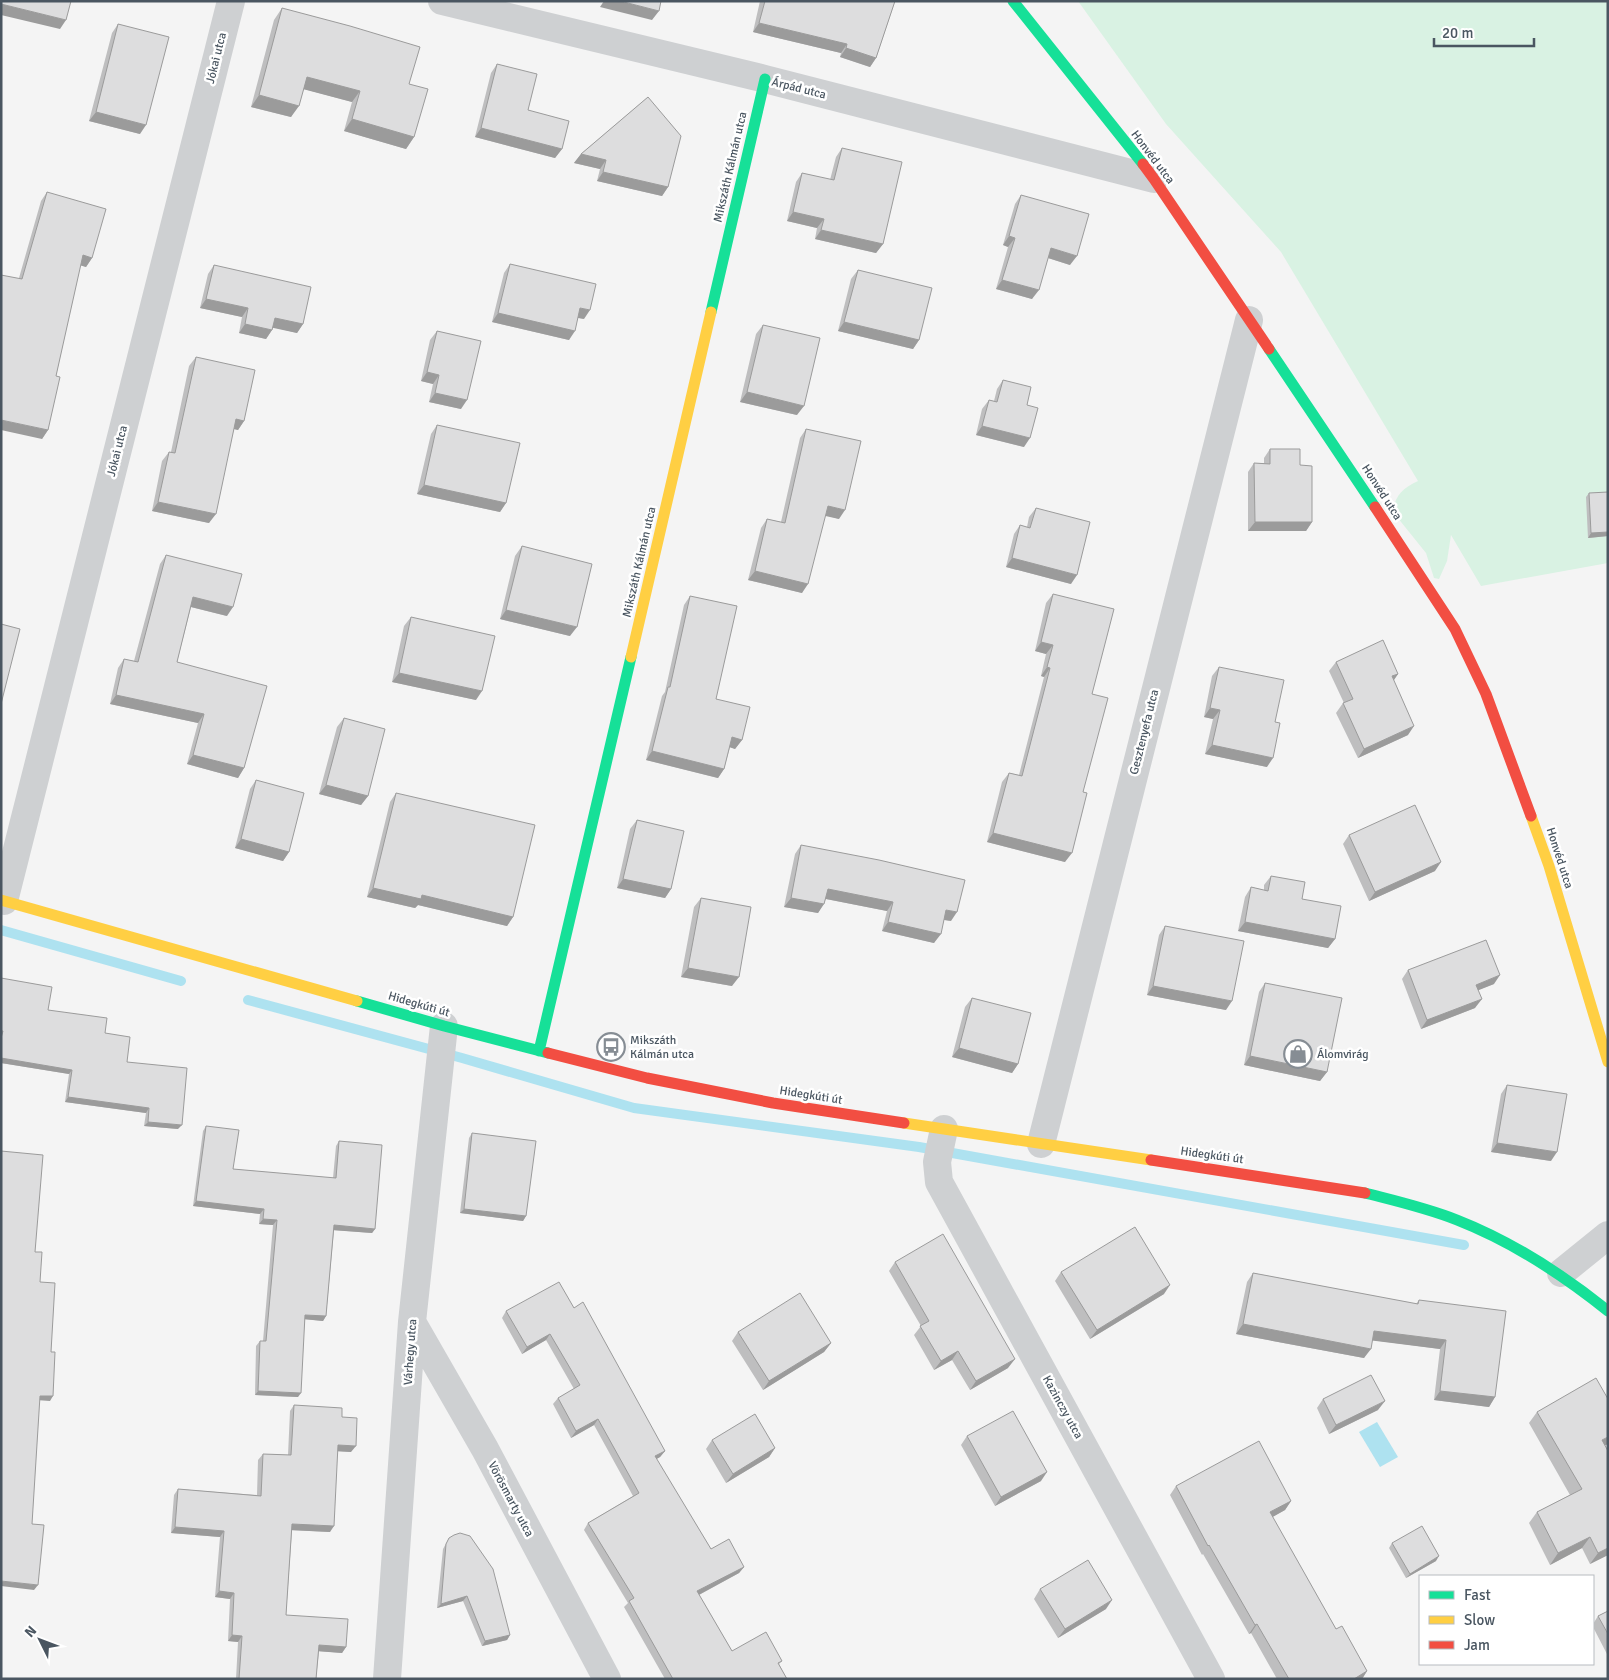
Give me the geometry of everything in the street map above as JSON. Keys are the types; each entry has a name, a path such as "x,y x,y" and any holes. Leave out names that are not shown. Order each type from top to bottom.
{"street":[{"name":"Jókai utca","path":"3,901 231,1"},
{"name":"Árpád utca","path":"442,1 765,79 1154,179"},
{"name":"Honvéd utca","path":"1013,1 1154,179 1366,492 1455,629 1486,694 1549,866 1608,1062"},
{"name":"Mikszáth Kálmán utca","path":"539,1051 765,79"},
{"name":"Gesztenyefa utca","path":"1041,1144 1057,1074 1249,320"},
{"name":"Hidegkúti út","path":"3,901 442,1043 539,1051 647,1078 773,1103 941,1142 1041,1144 1355,1191 1433,1211 1502,1239 1561,1273 1608,1311"},
{"name":"Várhegy utca","path":"387,1679 412,1322 442,1043"},
{"name":"Kazinczy utca","path":"941,1142 937,1162 939,1182 1211,1679"},
{"path":"1561,1273 1608,1235"},
{"name":"Vörösmarty utca","path":"412,1322 484,1449 608,1679"}],"green space":[{"path":"1078,1 1608,1 1608,563 1481,586 1451,535 1447,561 1439,579 1434,578 1426,553 1393,512 1396,501 1401,493 1408,486 1418,481 1281,252 1166,124"}],"water":[{"path":"1377,1422 1398,1457 1380,1467 1359,1432"}],"building":[{"path":"1,1 71,1 66,20 1,4"},
{"path":"620,1 661,1 659,11"},
{"path":"765,1 895,1 876,58 846,48 847,44 759,23"},
{"path":"282,8 420,47 409,84 428,89 414,137 352,119 360,91 307,77 299,106 259,95"},
{"path":"118,24 169,37 146,125 96,112"},
{"path":"497,64 537,74 528,110 569,121 562,149 481,128"},
{"path":"648,97 681,136 668,187 603,172 606,160 581,154"},
{"path":"842,148 902,162 883,244 821,230 824,219 793,212 802,173 834,180"},
{"path":"47,192 106,209 92,258 83,255 56,376 60,377 48,430 1,420 1,275 22,279"},
{"path":"1021,195 1089,214 1077,256 1051,248 1039,290 1002,280 1015,238 1009,236"},
{"path":"510,264 596,284 590,310 580,308 575,331 498,313"},
{"path":"214,265 311,287 303,324 275,318 272,330 245,324 248,308 206,299"},
{"path":"858,270 932,288 919,340 844,322"},
{"path":"763,325 820,338 804,406 747,392"},
{"path":"437,331 481,341 467,400 435,393 439,375 427,372"},
{"path":"196,357 255,370 244,421 236,419 216,514 158,502 169,452 175,453"},
{"path":"1003,380 1031,387 1027,405 1038,408 1030,438 982,426 989,400 997,402"},
{"path":"437,425 520,443 506,503 424,485"},
{"path":"806,429 861,441 845,510 828,506 808,584 755,571 767,519 785,523"},
{"path":"1270,449 1300,449 1300,465 1312,466 1312,522 1255,522 1254,463 1270,464"},
{"path":"1608,492 1608,532 1591,533 1589,493"},
{"path":"1036,508 1090,522 1077,575 1012,558 1020,525 1030,528"},
{"path":"522,546 592,564 577,627 506,610"},
{"path":"166,555 242,574 233,607 193,597 177,662 267,686 244,768 193,755 204,714 116,695 124,659 138,662"},
{"path":"1053,594 1114,609 1092,694 1108,698 1083,792 1087,793 1072,853 993,833 1009,773 1022,776 1050,668 1047,667 1053,645 1041,642"},
{"path":"690,596 737,606 716,699 750,707 742,740 732,737 724,769 652,751 668,687 670,687"},
{"path":"411,617 495,636 482,691 399,673"},
{"path":"1,624 20,629 1,704"},
{"path":"1383,640 1398,674 1392,676 1414,726 1364,749 1343,703 1353,699 1336,662"},
{"path":"1219,667 1284,680 1275,722 1280,723 1273,758 1212,745 1220,710 1210,708"},
{"path":"344,718 385,729 368,796 326,785"},
{"path":"256,780 304,793 289,852 241,839"},
{"path":"396,793 535,825 513,917 422,895 421,899 373,888"},
{"path":"1415,805 1441,862 1375,892 1349,835"},
{"path":"637,820 684,831 671,889 623,879"},
{"path":"801,845 879,860 965,880 957,912 946,910 941,934 888,922 893,902 828,889 824,904 791,898"},
{"path":"1271,876 1305,882 1302,899 1341,906 1335,939 1245,922 1251,887 1268,891"},
{"path":"701,898 751,907 739,977 688,968"},
{"path":"1165,926 1244,941 1232,1001 1153,986"},
{"path":"1486,940 1500,975 1476,985 1482,999 1427,1020 1408,970"},
{"path":"1,978 52,987 48,1010 107,1018 105,1033 130,1037 127,1062 187,1068 182,1125 148,1122 149,1108 68,1097 72,1070 1,1058 3,1031 1,1031"},
{"path":"1265,983 1342,998 1327,1072 1250,1056"},
{"path":"972,998 1031,1013 1018,1064 959,1048"},
{"path":"1507,1085 1567,1094 1557,1152 1497,1143"},
{"path":"206,1126 239,1130 233,1169 336,1178 339,1141 382,1145 375,1229 334,1225 326,1316 305,1315 301,1393 258,1391 260,1341 266,1341 277,1220 263,1219 264,1209 196,1201"},
{"path":"472,1133 536,1141 526,1216 464,1209"},
{"path":"1,1151 43,1155 35,1252 42,1252 40,1282 55,1283 51,1352 55,1352 53,1396 40,1396 32,1524 44,1525 38,1585 1,1581"},
{"path":"1135,1227 1170,1285 1097,1330 1061,1272"},
{"path":"943,1234 1015,1359 976,1381 958,1351 941,1361 920,1326 929,1321 895,1262"},
{"path":"1253,1273 1418,1304 1419,1300 1506,1311 1495,1397 1440,1391 1446,1340 1374,1331 1371,1349 1243,1324"},
{"path":"559,1282 574,1308 583,1302 665,1451 655,1456 711,1549 729,1539 744,1567 697,1591 732,1651 766,1632 782,1661 778,1663 787,1679 673,1679 629,1601 634,1598 588,1523 639,1493 598,1419 576,1431 558,1398 580,1385 550,1334 527,1347 506,1311"},
{"path":"800,1293 831,1343 769,1381 738,1332"},
{"path":"1371,1375 1385,1401 1336,1425 1323,1399"},
{"path":"1596,1378 1608,1399 1608,1437 1602,1440 1608,1451 1608,1548 1598,1553 1590,1537 1558,1553 1537,1512 1582,1489 1537,1412"},
{"path":"294,1405 342,1408 342,1417 357,1418 356,1446 338,1445 334,1526 292,1524 286,1615 348,1619 346,1647 319,1645 316,1679 239,1679 242,1636 232,1635 234,1593 219,1591 224,1531 175,1527 178,1489 261,1496 263,1454 291,1455"},
{"path":"1013,1411 1047,1472 1001,1497 967,1436"},
{"path":"755,1414 775,1448 733,1474 712,1440"},
{"path":"1259,1441 1291,1501 1270,1512 1336,1629 1342,1626 1367,1671 1354,1679 1289,1679 1208,1546 1176,1486"},
{"path":"1422,1526 1439,1556 1410,1574 1392,1543"},
{"path":"460,1533 470,1536 493,1569 510,1635 485,1641 467,1596 441,1604 446,1544 449,1538"},
{"path":"1088,1560 1112,1600 1065,1629 1040,1589"},
{"path":"1608,1611 1608,1634 1598,1616"}],"waterway":[{"path":"1,930 181,981"},
{"path":"248,1000 462,1058 634,1108 919,1147 1464,1245"}],"traffic: fast":[{"path":"1013,1 1143,164"},
{"path":"711,312 765,79"},
{"path":"1269,349 1375,507"},
{"path":"539,1051 631,657"},
{"path":"357,1001 548,1053"},
{"path":"1365,1193 1446,1216 1498,1238 1555,1272 1608,1311"}],"traffic: slow":[{"path":"631,657 711,312"},
{"path":"1531,816 1549,866 1608,1062"},
{"path":"1,900 357,1001"},
{"path":"904,1123 1151,1160"}],"traffic: jam":[{"path":"1143,164 1269,349"},
{"path":"1375,507 1455,629 1486,694 1531,816"},
{"path":"548,1053 647,1078 773,1103 904,1123"},
{"path":"1151,1160 1365,1193"}],"place":[{"name":"Mikszáth Kálmán utca","path":"611,1047"},
{"name":"Álomvirág","path":"1298,1054"}]}
